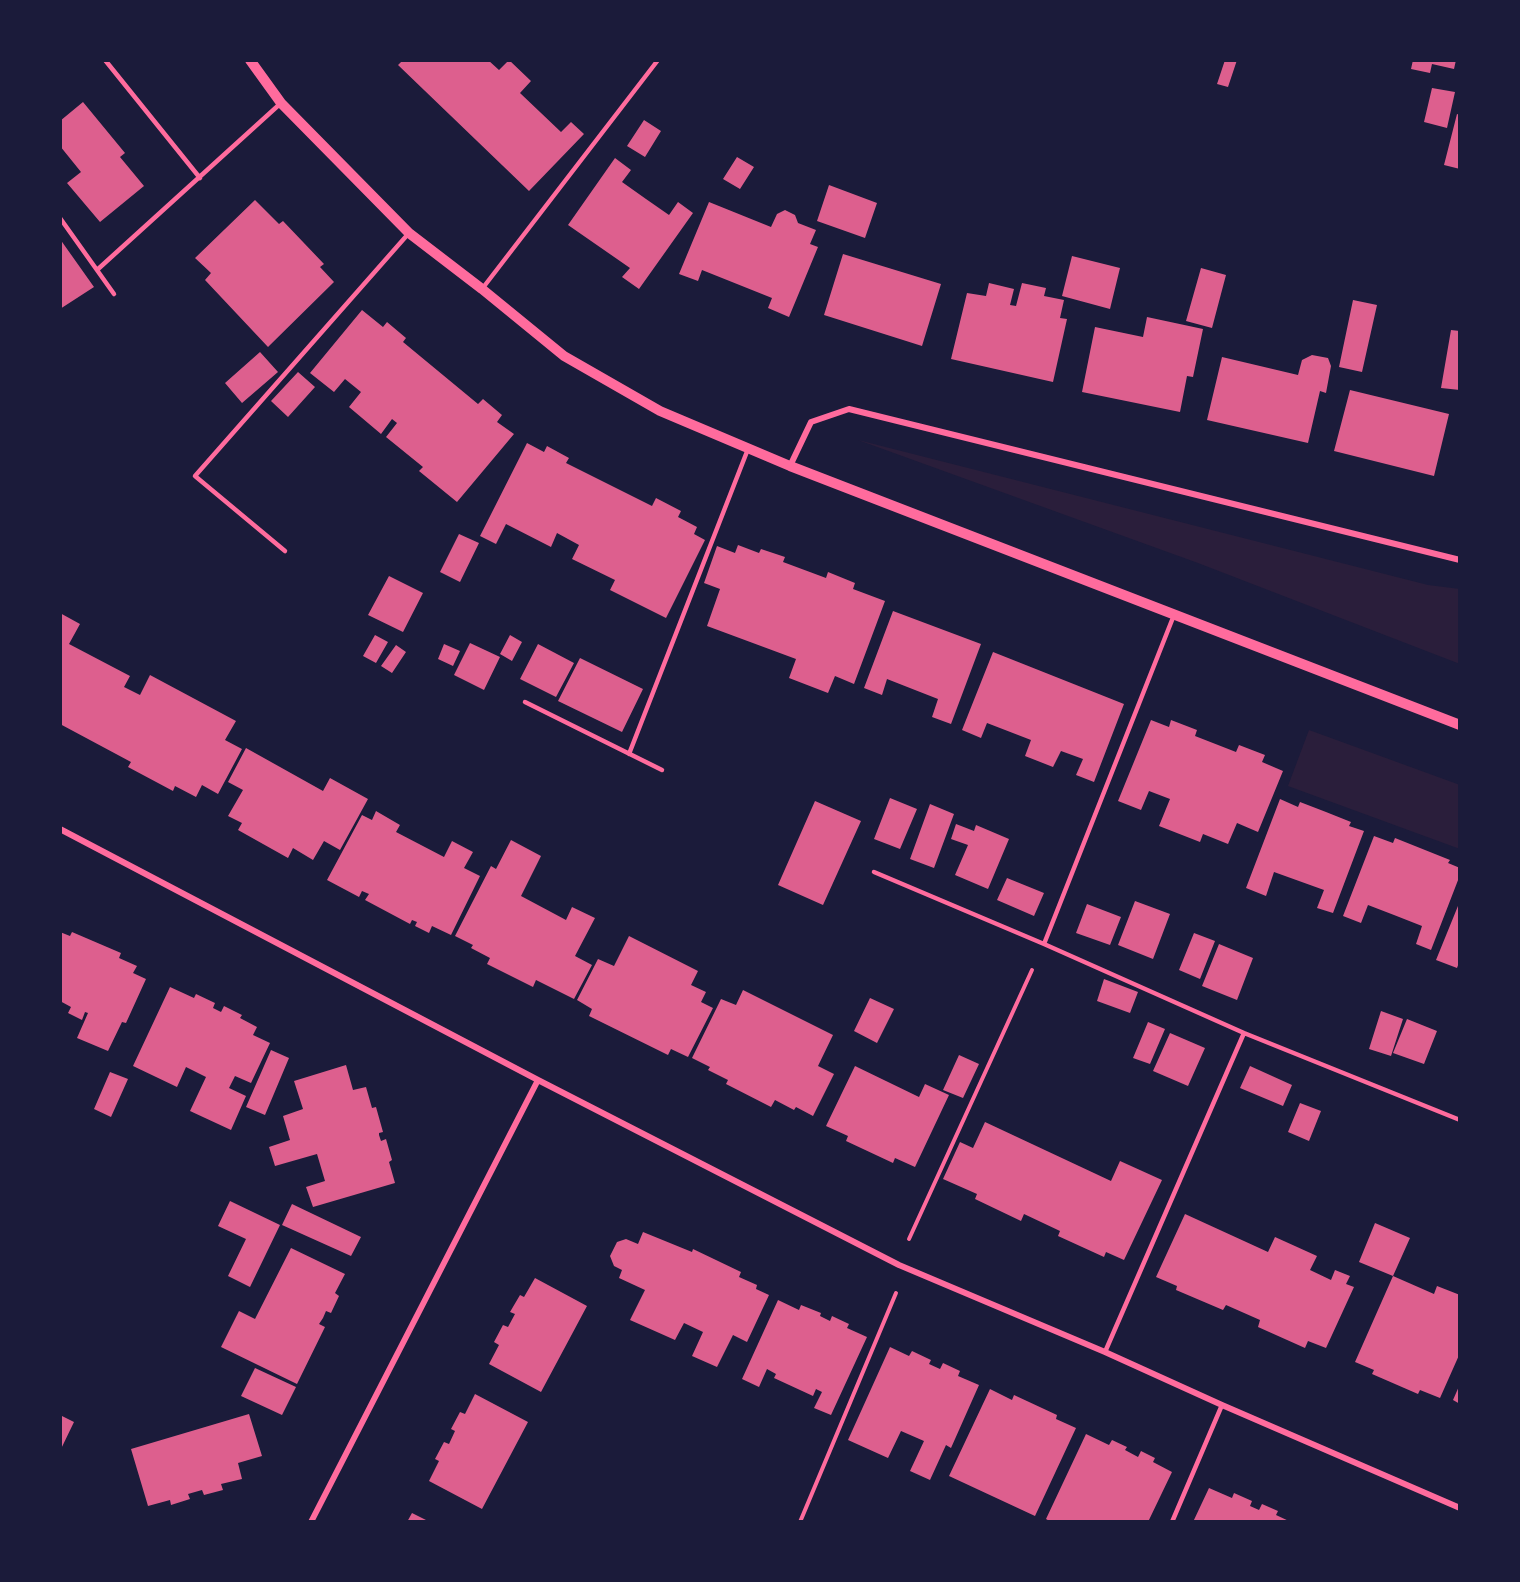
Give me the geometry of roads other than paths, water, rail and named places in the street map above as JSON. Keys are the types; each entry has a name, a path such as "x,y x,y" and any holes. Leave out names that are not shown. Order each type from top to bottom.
{"street":[{"path":"250,60 281,103 408,232 564,356 660,411 790,466 1460,725"},
{"path":"790,466 811,422 849,410 1460,560"},
{"path":"60,829 538,1080 899,1265 1105,1352 1460,1508"},
{"path":"310,1522 538,1080"}],"lane":[{"path":"105,60 200,178"},
{"path":"482,289 658,60"},
{"path":"97,270 281,103"},
{"path":"60,218 114,294"},
{"path":"285,551 195,476 408,232"},
{"path":"629,754 748,449"},
{"path":"1044,944 1174,615"},
{"path":"525,702 662,770"},
{"path":"874,872 1044,944 1244,1033 1460,1120"},
{"path":"1105,1352 1244,1033"},
{"path":"1172,1522 1222,1405"}]}
